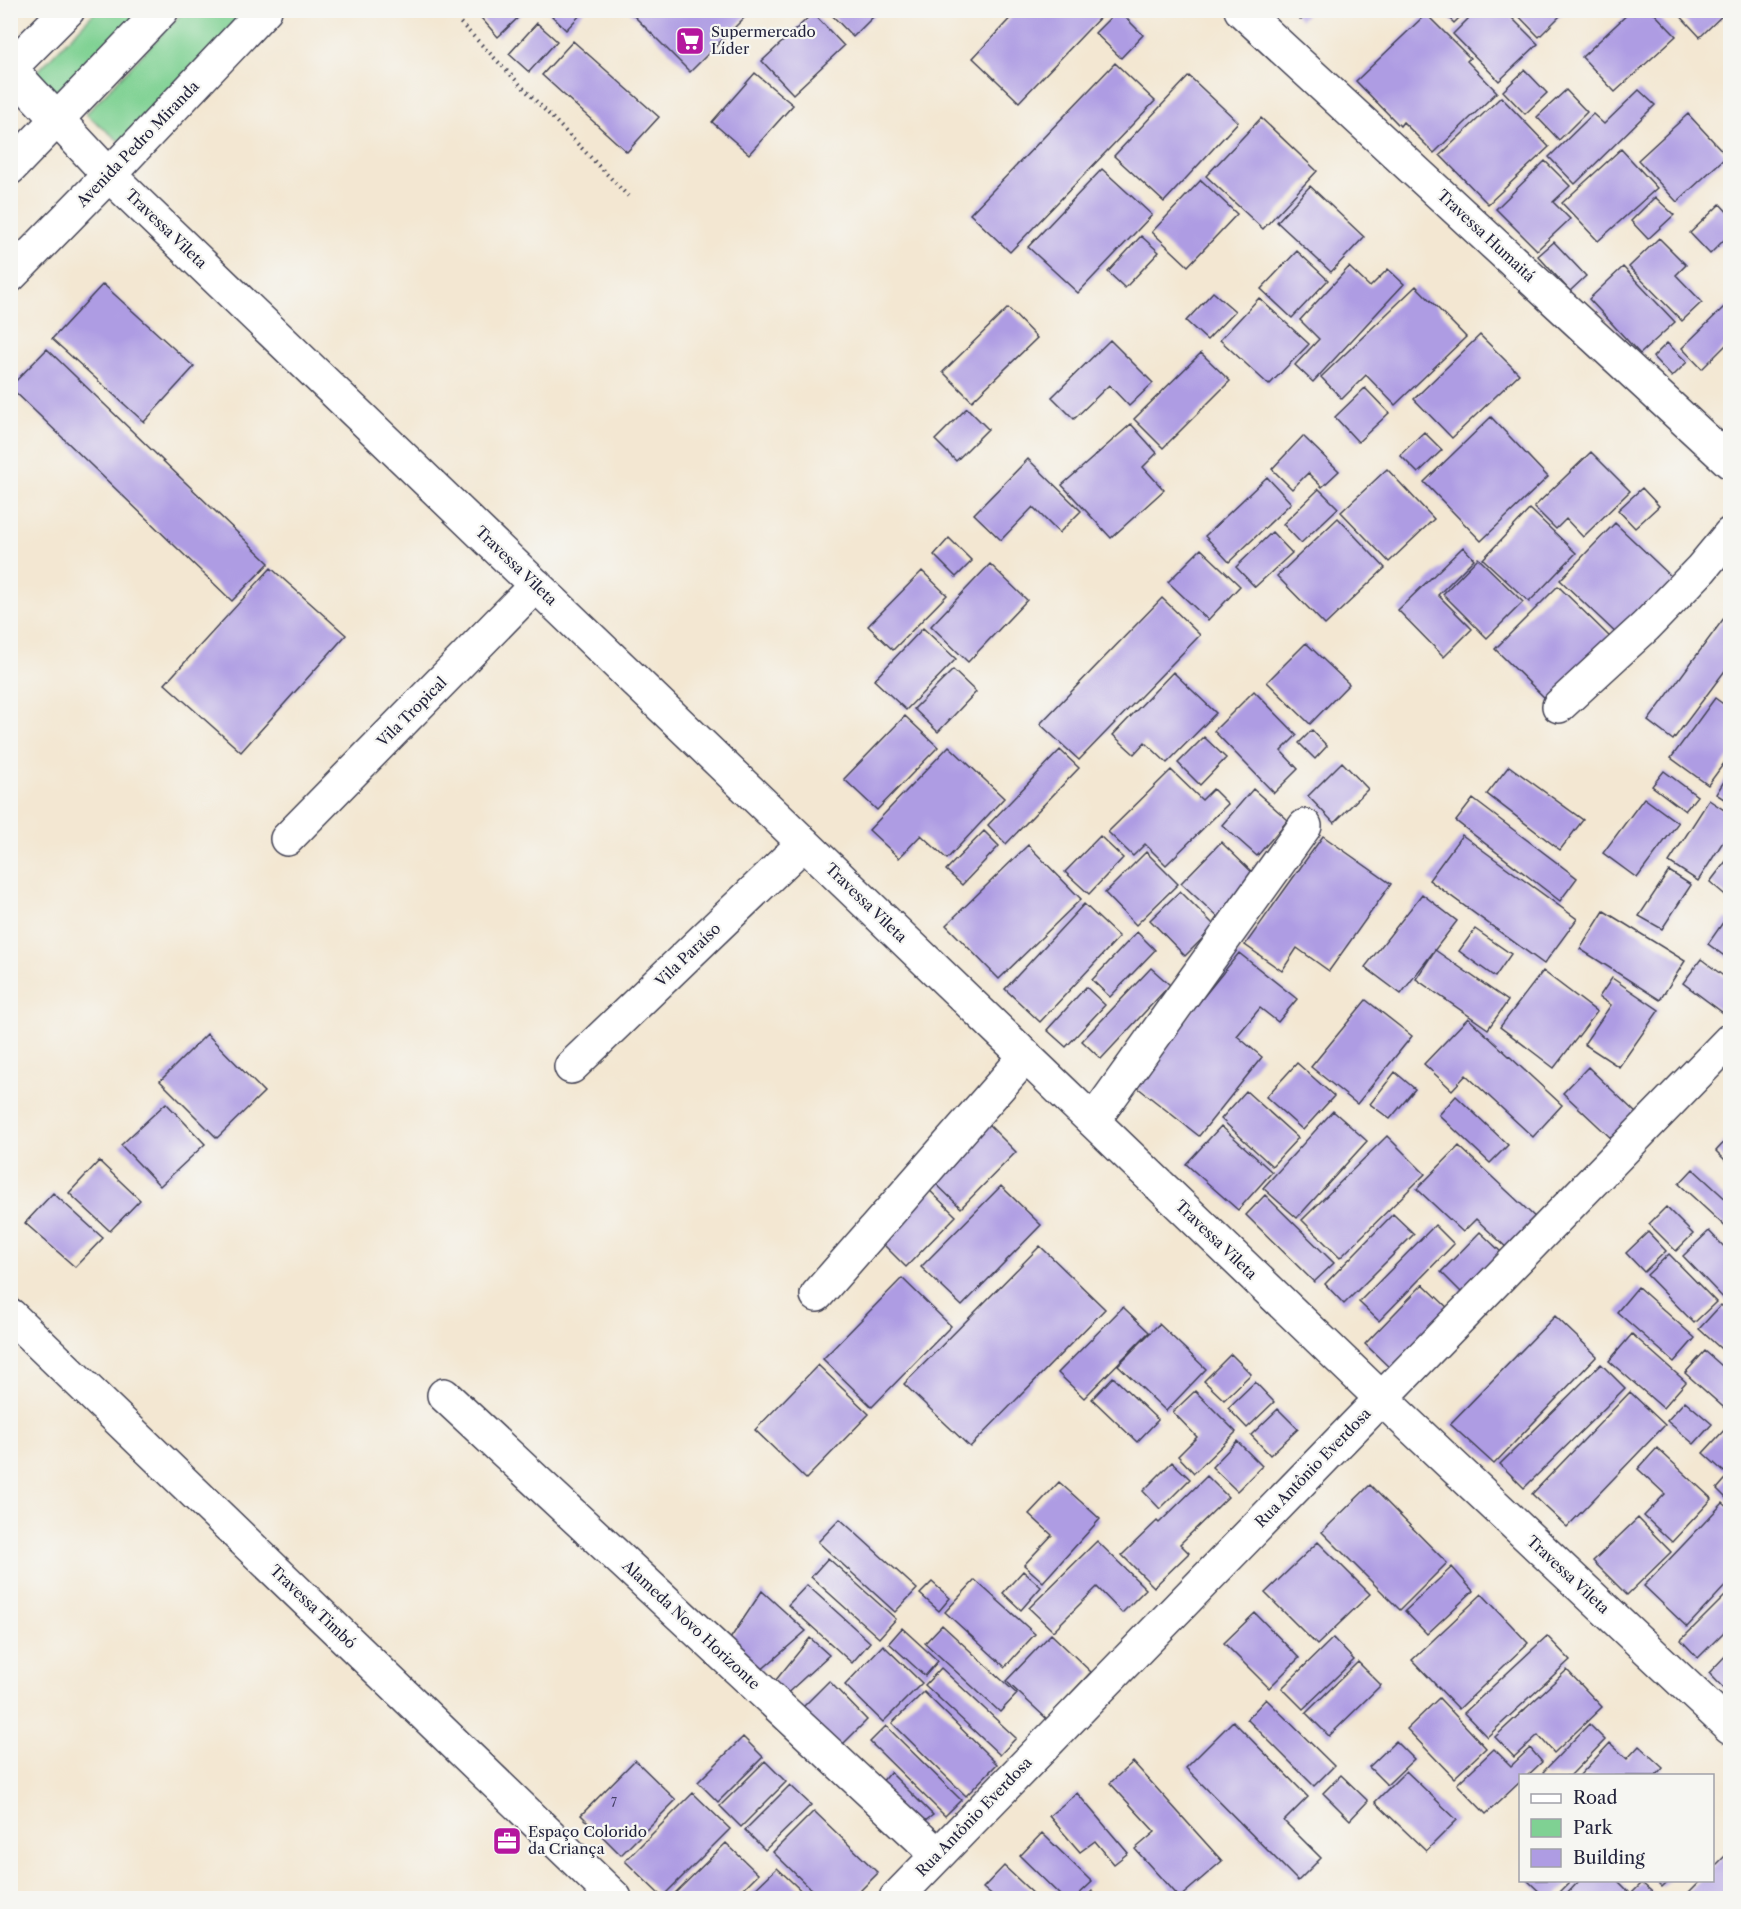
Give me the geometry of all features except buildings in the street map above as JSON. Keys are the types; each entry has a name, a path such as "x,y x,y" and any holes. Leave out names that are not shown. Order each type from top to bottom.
{"street":[{"path":"10,69 68,10"},
{"path":"10,168 162,10"},
{"name":"Avenida Pedro Miranda","path":"10,276 110,175 265,10"},
{"name":"Travessa Humaitá","path":"1241,10 1731,462"},
{"name":"Travessa Vileta","path":"10,69 110,175 1381,1398 1731,1727"},
{"path":"1559,706 1646,626 1731,534"},
{"name":"Vila Tropical","path":"287,838 536,585"},
{"path":"1094,1121 1305,826"},
{"name":"Vila Paraíso","path":"571,1067 804,843"},
{"name":"Rua Antônio Everdosa","path":"896,1899 937,1854 1731,1040"},
{"path":"817,1295 1026,1056"},
{"name":"Travessa Timbó","path":"10,1315 615,1899"},
{"name":"Alameda Novo Horizonte","path":"444,1395 937,1854"}],"path":[{"path":"448,10 628,196"}],"green space":[{"path":"96,11 148,11 61,101 36,73"},
{"path":"184,11 251,11 124,145 86,114"}],"place":[{"name":"Supermercado Líder","path":"690,41"},
{"name":"Espaço Colorido da Criança","path":"507,1841"}]}
